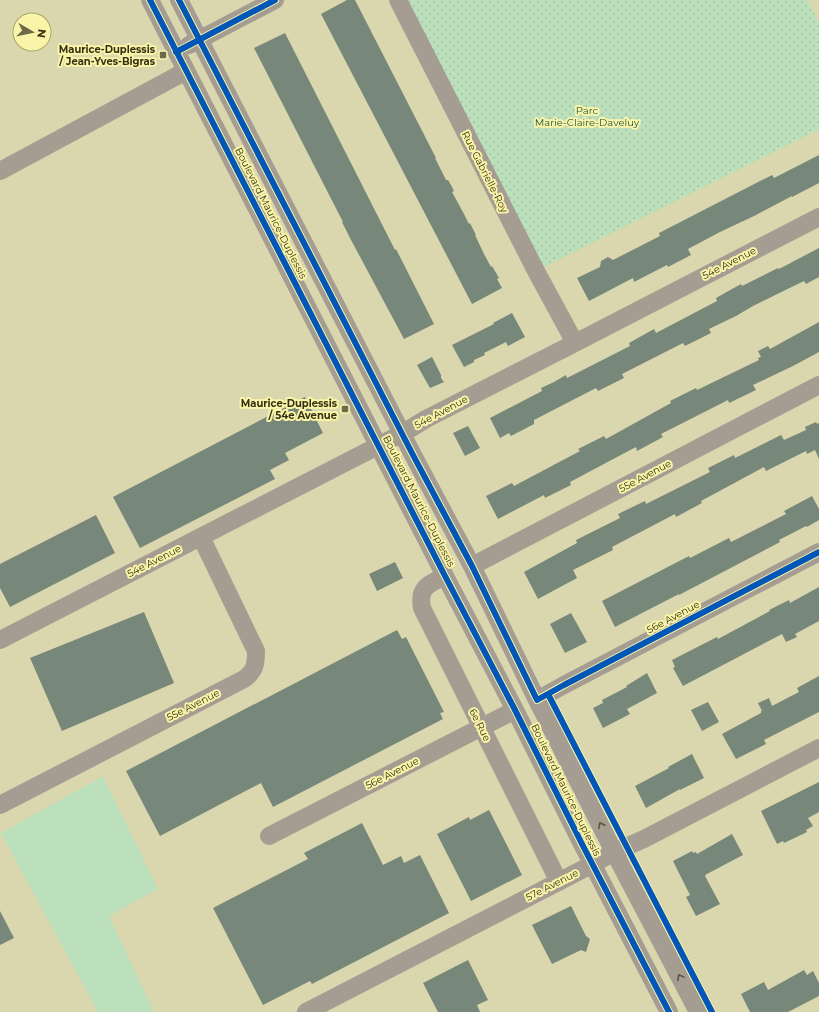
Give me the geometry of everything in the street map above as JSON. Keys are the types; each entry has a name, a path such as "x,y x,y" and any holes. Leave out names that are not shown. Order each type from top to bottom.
{"street":[{"name":"Boulevard Maurice-Duplessis","path":"150,0 669,1012"},
{"name":"Boulevard Maurice-Duplessis","path":"179,0 472,566 537,700 614,852 698,1012"},
{"path":"176,52 275,0"},
{"name":"Rue Gabrielle-Roy","path":"398,0 536,271 575,343"},
{"path":"0,171 186,71"},
{"name":"54e Avenue","path":"0,640 819,217"},
{"name":"55e Avenue","path":"472,566 819,385"},
{"name":"55e Avenue","path":"0,805 237,683 250,674 255,667 256,651 201,536"},
{"name":"56e Avenue","path":"537,700 819,552"},
{"name":"6e Rue","path":"445,576 427,585 423,590 421,595 422,608 559,882"},
{"name":"56e Avenue","path":"269,836 515,710"},
{"name":"57e Avenue","path":"306,1012 559,882 614,852 644,839 819,748"}],"green space":[{"name":"Parc Marie-Claire-Daveluy","path":"398,0 807,0 819,23 819,129 536,271"},
{"path":"103,776 158,889 109,916 154,1012 98,1012 1,833"}],"building":[{"path":"347,0 355,0 446,180 448,180 451,185 454,191 452,192 469,224 470,223 484,254 499,278 497,279 502,288 472,304 321,14"},
{"path":"285,33 434,324 404,339 350,238 254,48"},
{"path":"819,155 819,183 688,249 691,255 668,267 667,265 634,282 633,278 589,301 577,278 600,267 601,261 608,257 613,260 660,236 659,233 772,175 774,178"},
{"path":"819,248 819,277 806,284 804,281 753,306 709,329 711,333 685,346 683,343 622,374 624,378 598,391 596,388 534,420 534,424 511,436 509,433 500,438 490,418 542,391 541,388 566,375 567,378 630,346 629,343 654,329 656,333 717,301 716,298 741,284 742,286 778,268 779,269"},
{"path":"512,313 525,337 508,346 506,342 484,353 485,355 464,367 452,345 494,324 493,323"},
{"path":"819,322 819,352 753,385 756,390 729,403 728,400 661,434 663,437 637,451 636,447 570,482 571,485 545,498 544,495 498,519 486,496 512,483 514,486 580,451 578,449 604,436 606,439 671,403 670,401 696,388 697,390 759,360 758,358 761,357 758,351 768,346 770,349"},
{"path":"432,357 444,382 430,388 417,365"},
{"path":"305,397 323,433 285,453 289,460 270,470 275,479 140,548 113,497"},
{"path":"816,422 817,424 819,423 819,459 815,450 807,454 806,451 766,471 764,467 701,501 702,503 676,517 675,514 612,547 613,550 573,570 577,578 538,599 524,572 577,543 576,540 620,518 618,514 645,501 646,504 710,472 708,468 734,455 735,458 781,435 784,440 806,430 805,427"},
{"path":"468,426 480,448 465,456 453,433"},
{"path":"812,496 819,509 819,520 779,540 780,542 679,595 615,627 602,601 689,556 690,558 729,538 731,542 786,514 784,511"},
{"path":"96,515 115,553 10,607 0,588 0,564"},
{"path":"395,562 403,578 377,591 369,574"},
{"path":"819,587 819,621 795,634 797,637 786,642 782,634 683,686 673,668 675,667 672,660 717,637 718,639 789,600 790,603"},
{"path":"144,612 174,683 62,731 30,658"},
{"path":"571,613 587,642 565,653 550,624"},
{"path":"397,630 402,639 406,637 444,712 440,713 443,719 273,807 261,783 160,836 126,771"},
{"path":"647,673 657,693 627,709 630,714 603,728 593,708 603,703 602,700 627,687 626,686"},
{"path":"819,676 819,712 764,740 766,744 736,759 722,734 761,713 762,711 758,703 769,698 772,706 799,692 797,688"},
{"path":"708,702 719,722 702,731 691,710"},
{"path":"692,754 704,778 680,789 646,808 635,786"},
{"path":"819,782 819,812 808,818 813,826 806,830 807,832 784,843 783,841 777,844 761,811"},
{"path":"489,810 522,875 471,901 437,834 469,817 470,820"},
{"path":"362,823 383,865 401,856 404,863 420,855 449,913 312,984 310,981 263,1005 213,908 308,859 304,853"},
{"path":"732,834 743,855 705,875 720,904 696,916 686,897 690,895 673,861 692,851 693,853 696,852 697,854"},
{"path":"571,906 586,936 590,939 586,952 581,950 552,964 532,925"},
{"path":"0,911 14,938 0,945"},
{"path":"468,960 488,1000 477,1005 480,1012 438,1012 423,983"},
{"path":"804,970 807,975 813,971 819,983 819,996 788,1012 750,1012 741,994 764,982 768,990"}],"cycle path":[{"path":"150,0 669,1012"},
{"path":"179,0 413,455 472,566 537,700 819,552"},
{"path":"176,52 275,0"},
{"path":"548,694 712,1012"}],"place":[{"name":"Maurice-Duplessis / Jean-Yves-Bigras","path":"163,55"},
{"name":"Maurice-Duplessis / 54e Avenue","path":"345,409"}]}
